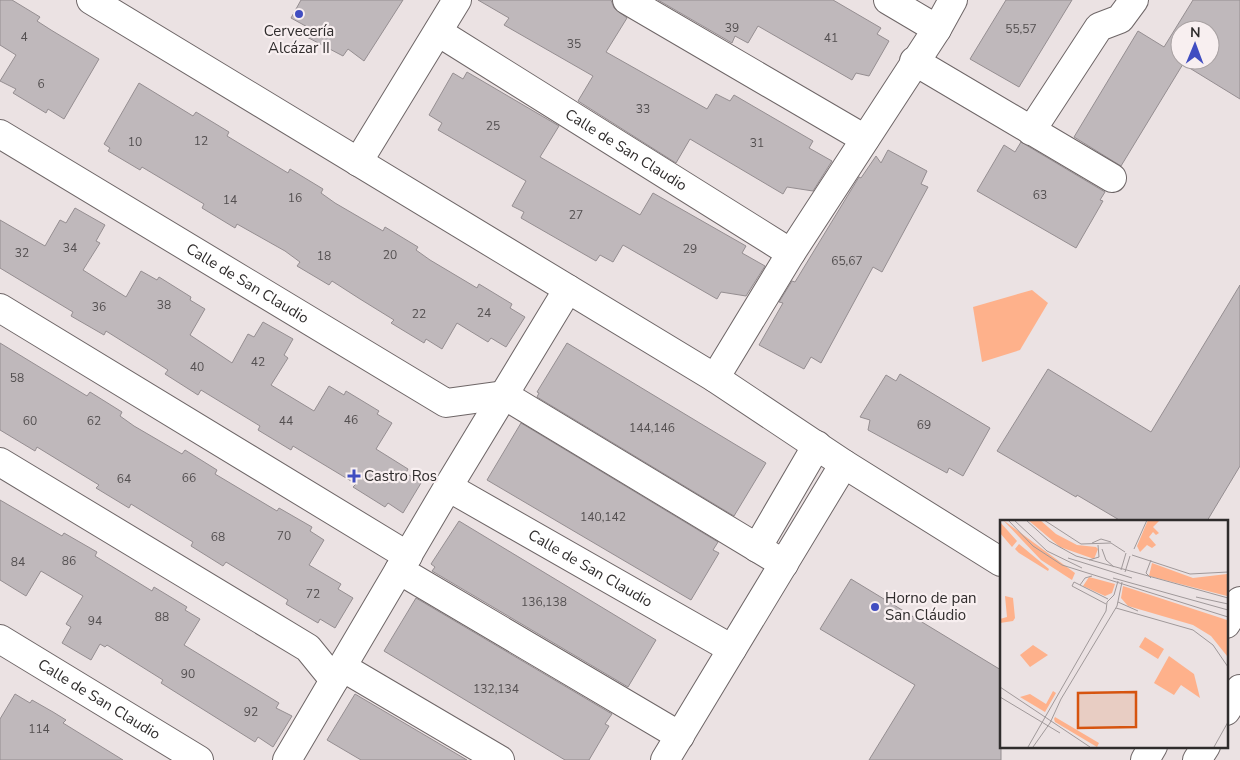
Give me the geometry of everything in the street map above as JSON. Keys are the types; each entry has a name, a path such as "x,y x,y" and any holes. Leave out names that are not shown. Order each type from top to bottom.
{"street":[{"path":"358,162 457,0"},
{"path":"627,0 865,139"},
{"path":"888,0 937,29"},
{"path":"715,378 791,252 914,61 937,29 953,0"},
{"path":"1031,131 1098,27 1120,19 1134,0"},
{"path":"100,2 358,162 715,378 844,464 1000,561"},
{"name":"Calle de San Claudio","path":"438,32 791,252"},
{"path":"914,61 1112,178"},
{"name":"Calle de San Claudio","path":"0,134 446,403 504,395"},
{"path":"298,757 338,674 568,289"},
{"path":"0,308 680,736"},
{"path":"504,395 784,564"},
{"path":"757,548 817,445"},
{"path":"0,462 308,648 338,674 500,760"},
{"path":"665,760 844,464"},
{"name":"Calle de San Claudio","path":"448,488 732,649"},
{"path":"1228,621 1240,601"},
{"name":"Calle de San Claudio","path":"0,639 199,760"},
{"path":"1145,760 1152,748"},
{"path":"1197,760 1205,748"}],"shaded area":[{"path":"1032,290 1048,303 1020,350 982,362 973,307"}],"building":[{"path":"0,0 12,0 40,17 37,21 99,59 64,119 48,109 46,113 13,93 16,89 0,81 16,55 0,45"},
{"path":"301,0 403,0 364,61 348,49 343,56 305,36 311,29 291,18"},
{"path":"478,0 611,0 614,8 627,18 606,52 707,109 716,94 730,101 734,95 813,141 809,148 832,161 813,191 787,187 783,194 690,139 676,163 578,101 593,76 504,25 509,18"},
{"path":"658,0 833,0 881,28 877,34 889,41 869,76 856,73 852,80 758,26 748,43 735,36 732,43"},
{"path":"1006,0 1072,0 1019,87 970,59"},
{"path":"1193,0 1240,0 1240,99 1193,70 1220,70 1220,20 1181,20"},
{"path":"1138,31 1164,47 1170,37 1170,70 1179,70 1121,166 1074,137"},
{"path":"467,72 559,126 540,157 640,215 653,193 746,246 742,253 765,266 746,296 721,292 717,299 623,245 613,262 600,255 596,261 521,218 524,212 512,206 526,181 438,130 442,123 429,115 453,73 463,79"},
{"path":"139,83 193,116 196,112 229,132 227,136 288,173 290,169 323,189 321,193 335,203 383,231 385,227 418,247 416,250 430,260 477,288 479,284 512,304 510,308 525,317 506,347 491,338 488,342 457,323 442,349 426,339 424,343 391,323 394,320 332,281 329,285 297,266 300,262 285,251 237,224 235,228 202,208 204,204 142,167 140,170 108,151 110,148 104,144"},
{"path":"1021,142 1105,192 1100,200 1103,201 1076,248 977,191 1004,145 1015,152"},
{"path":"888,150 927,171 921,184 928,187 882,272 873,267 821,363 811,357 804,369 759,345 783,303 779,302 792,281 795,282 859,177 861,178 876,156 881,163"},
{"path":"75,208 105,225 96,241 100,243 83,270 126,297 141,271 157,280 159,277 191,297 190,300 205,309 190,335 232,363 248,334 254,337 263,322 293,339 284,355 288,358 271,385 314,411 329,386 344,395 346,391 379,411 377,414 392,423 376,449 408,469 406,473 421,483 403,513 388,503 385,507 353,487 356,484 293,446 291,450 258,430 260,426 201,390 198,395 165,374 168,370 154,361 106,331 104,335 71,316 73,312 0,268 0,220 45,246 60,220 66,223"},
{"path":"1240,285 1240,466 1208,520 1119,520 997,451 1048,369 1151,432"},
{"path":"0,343 87,396 90,392 122,412 120,416 134,426 182,454 185,450 217,470 215,474 277,511 279,508 312,527 310,531 324,540 309,565 341,584 338,589 353,598 335,628 320,619 318,623 286,604 288,600 226,562 223,566 191,546 193,542 131,504 129,508 96,488 99,485 37,447 35,451 0,430"},
{"path":"567,343 766,463 734,516 537,397 539,393 537,392"},
{"path":"900,374 990,428 963,476 949,468 947,473 868,430 870,420 860,417 886,375 896,381"},
{"path":"521,423 718,542 713,550 719,553 691,600 487,480"},
{"path":"0,500 62,536 64,533 97,552 95,556 152,591 154,587 187,607 185,610 200,619 184,645 279,703 276,708 292,716 273,747 258,737 255,742 161,683 163,680 107,645 105,647 100,644 91,660 62,643 71,627 66,624 83,596 41,571 26,596 0,580"},
{"path":"459,521 656,640 628,687 432,571 435,567 431,564"},
{"path":"851,579 1000,669 1001,760 869,760 915,685 820,629"},
{"path":"416,598 612,714 605,724 609,726 589,760 565,760 384,651"},
{"path":"15,694 30,703 32,700 53,712 66,720 63,723 123,760 0,760 0,719"},
{"path":"355,694 467,760 361,760 327,740"}],"place":[{"name":"Cervecería Alcázar II","path":"299,14"},
{"name":"Castro Ros","path":"354,476"},
{"name":"Horno de pan San Cláudio","path":"875,607"}]}
